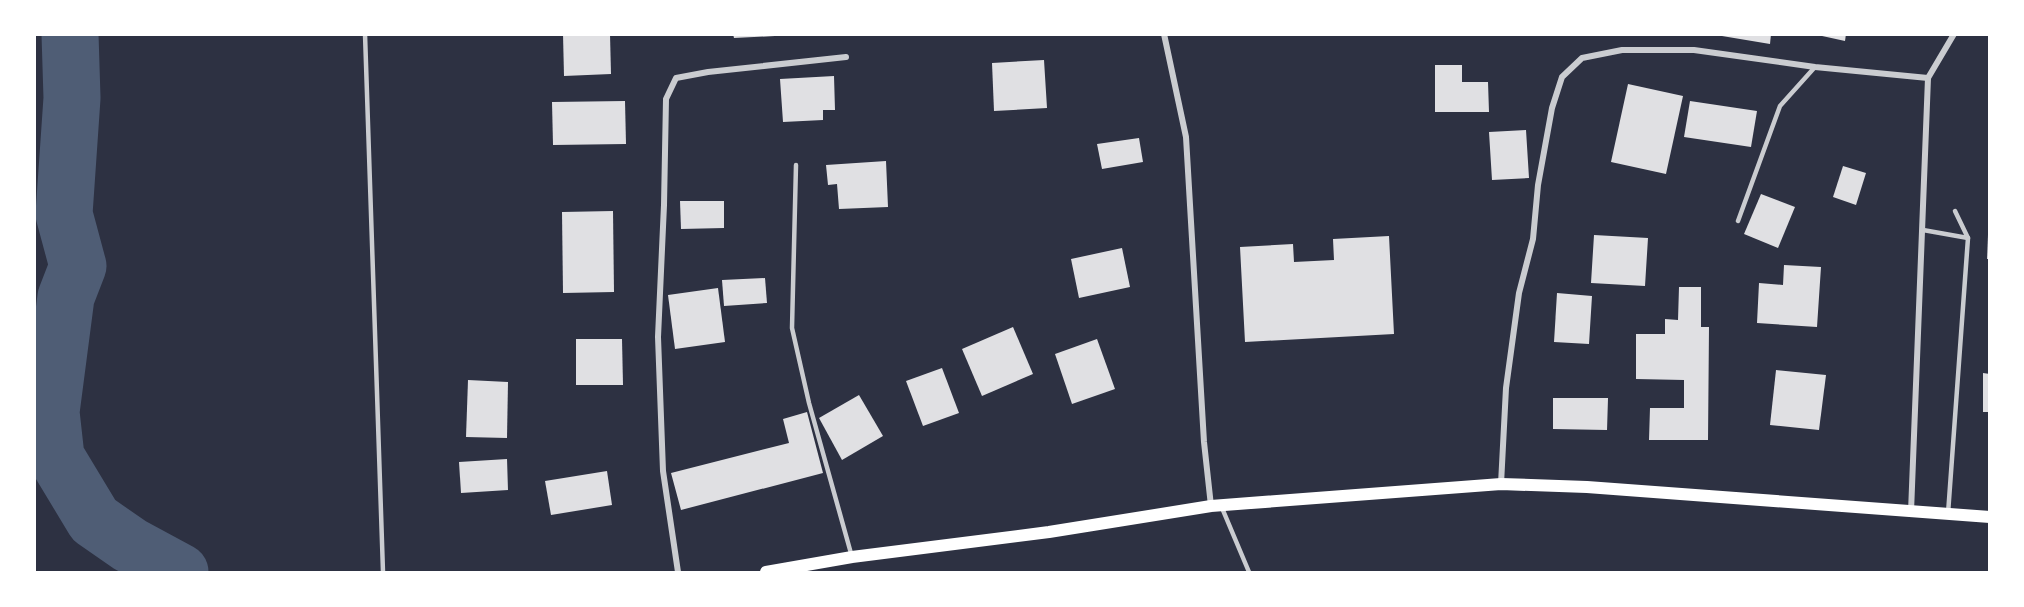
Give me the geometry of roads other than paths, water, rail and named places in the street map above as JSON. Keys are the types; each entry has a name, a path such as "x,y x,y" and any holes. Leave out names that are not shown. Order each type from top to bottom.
{"main road":[{"path":"766,573 852,557 1049,532 1216,506 1501,484 1587,487 1989,518"}],"street":[{"path":"1164,34 1186,136 1204,442 1216,506"},
{"path":"1911,512 1928,78 1954,34"},
{"path":"1501,484 1506,388 1519,293 1533,239 1538,186 1552,108 1562,77 1582,58 1622,50 1694,50 1815,67 1928,78"},
{"path":"678,573 663,471 658,337 666,99 676,78 708,72 846,57"}],"lane":[{"path":"365,34 383,573"},
{"path":"1738,221 1780,106 1815,67"},
{"path":"796,165 792,328 809,403 852,557"},
{"path":"1948,515 1968,238 1955,211"},
{"path":"1923,230 1968,238"},
{"path":"1216,506 1249,573"}],"waterway":[{"path":"70,34 72,98 64,214 78,266 66,297 51,412 56,457 94,520 130,545 180,572"}]}
